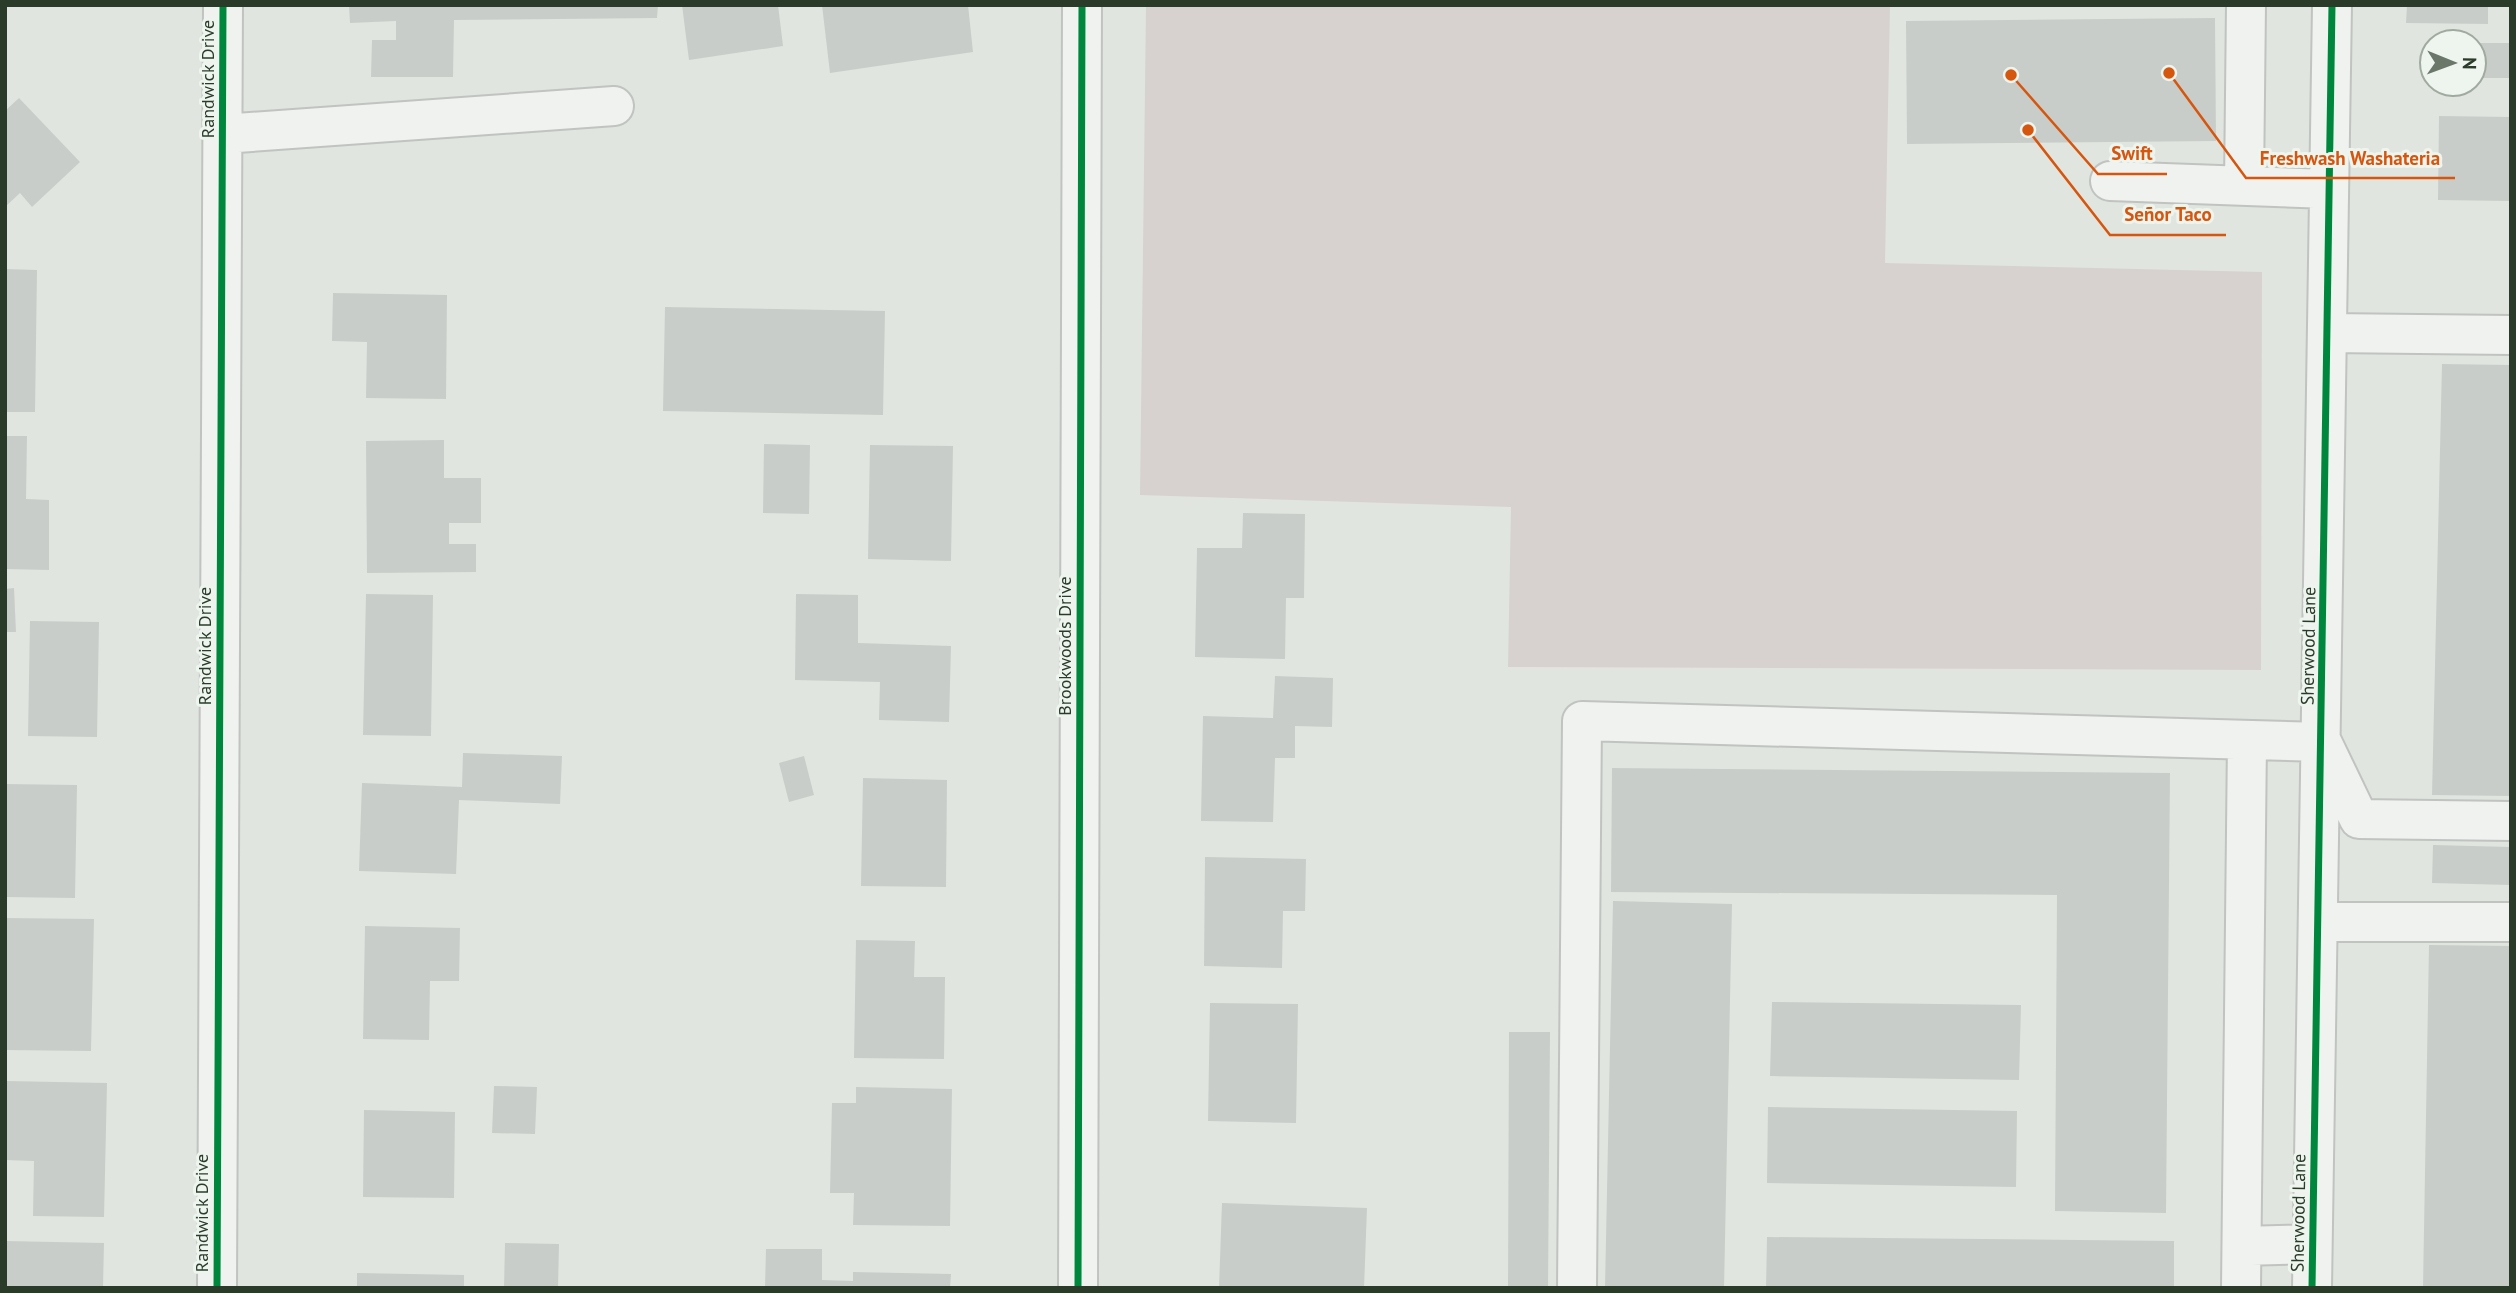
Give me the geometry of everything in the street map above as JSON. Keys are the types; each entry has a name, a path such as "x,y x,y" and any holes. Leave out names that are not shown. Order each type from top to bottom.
{"street":[{"name":"Randwick Drive","path":"217,1288 223,5"},
{"name":"Brookwoods Drive","path":"1078,1288 1082,5"},
{"path":"2244,184 2246,5"},
{"name":"Sherwood Lane","path":"2312,1288 2332,5"},
{"path":"223,134 614,106"},
{"path":"2110,181 2329,189"},
{"path":"2328,333 2511,335"},
{"path":"1577,1288 1583,722 2322,741 2359,819 2511,821"},
{"path":"2241,1288 2247,740"},
{"path":"2319,922 2511,922"},
{"path":"2242,1246 2312,1244"}],"shaded area":[{"path":"1146,5 1890,5 1885,263 2262,272 2261,670 1508,667 1511,507 1140,495"}],"building":[{"path":"349,5 658,5 657,18 454,20 453,77 371,77 372,40 396,40 396,21 350,23"},
{"path":"682,5 778,5 783,46 689,60"},
{"path":"822,5 968,5 973,52 830,73"},
{"path":"2407,5 2488,5 2488,24 2406,23"},
{"path":"2215,18 2216,141 1907,144 1906,21"},
{"path":"2488,43 2511,43 2511,78 2488,78"},
{"path":"19,98 80,162 32,207 20,193 5,207 5,111"},
{"path":"2439,116 2511,117 2511,201 2438,200"},
{"path":"5,269 37,270 35,412 5,412"},
{"path":"333,293 447,295 446,399 366,398 367,342 332,341"},
{"path":"665,307 885,311 883,415 663,411"},
{"path":"2442,364 2511,365 2511,796 2432,795"},
{"path":"5,436 27,436 26,499 49,500 49,570 5,569"},
{"path":"444,440 444,478 481,478 481,523 449,523 449,544 476,544 476,572 367,573 366,441"},
{"path":"764,444 810,445 809,514 763,513"},
{"path":"870,445 953,446 951,561 868,559"},
{"path":"1243,513 1305,514 1304,598 1286,598 1285,659 1195,657 1197,548 1242,548"},
{"path":"14,588 16,632 5,632 5,589"},
{"path":"366,594 433,595 431,736 363,735"},
{"path":"796,594 858,595 858,643 951,646 949,722 879,720 880,682 795,680"},
{"path":"30,621 99,622 97,737 28,736"},
{"path":"1275,676 1333,678 1332,727 1295,726 1295,758 1275,758 1273,822 1201,821 1203,716 1273,718"},
{"path":"463,753 562,756 560,804 459,800 456,874 359,871 362,783 462,787"},
{"path":"804,756 814,795 789,802 779,763"},
{"path":"1612,768 2170,773 2166,1213 2055,1211 2057,895 1611,892"},
{"path":"863,778 947,780 946,887 861,886"},
{"path":"5,784 77,785 75,898 5,897"},
{"path":"2433,845 2511,847 2511,885 2432,883"},
{"path":"1205,857 1306,859 1305,911 1283,911 1282,968 1204,966"},
{"path":"1613,901 1732,904 1724,1288 1605,1288"},
{"path":"5,918 94,919 91,1051 5,1050"},
{"path":"365,926 460,928 459,981 430,981 429,1040 363,1039"},
{"path":"856,940 915,941 914,977 945,977 944,1059 854,1058"},
{"path":"2429,945 2511,946 2511,1288 2423,1287"},
{"path":"1772,1002 2021,1005 2019,1080 1770,1076"},
{"path":"1210,1003 1298,1004 1296,1123 1208,1121"},
{"path":"1509,1032 1550,1032 1548,1288 1508,1288"},
{"path":"6,1081 107,1083 104,1217 33,1216 34,1161 5,1160"},
{"path":"494,1086 537,1087 535,1134 492,1133"},
{"path":"856,1087 952,1089 950,1226 853,1225 854,1193 830,1193 832,1103 856,1103"},
{"path":"1768,1107 2017,1111 2016,1187 1767,1183"},
{"path":"364,1110 455,1112 454,1198 363,1197"},
{"path":"1222,1203 1367,1208 1364,1288 1219,1288"},
{"path":"1767,1237 2174,1241 2174,1288 1766,1288"},
{"path":"5,1241 104,1243 103,1288 5,1288"},
{"path":"505,1243 559,1244 558,1288 504,1288"},
{"path":"766,1249 822,1249 822,1280 853,1281 853,1272 951,1274 950,1288 765,1288"},
{"path":"357,1273 464,1275 464,1288 357,1288"}],"cycle path":[{"path":"217,1288 223,5"},
{"path":"1078,1288 1082,5"},
{"path":"2312,1288 2332,5"}],"place":[{"name":"Freshwash Washateria","path":"2169,73"},
{"name":"Swift","path":"2011,75"},
{"name":"Señor Taco","path":"2028,130"}]}
